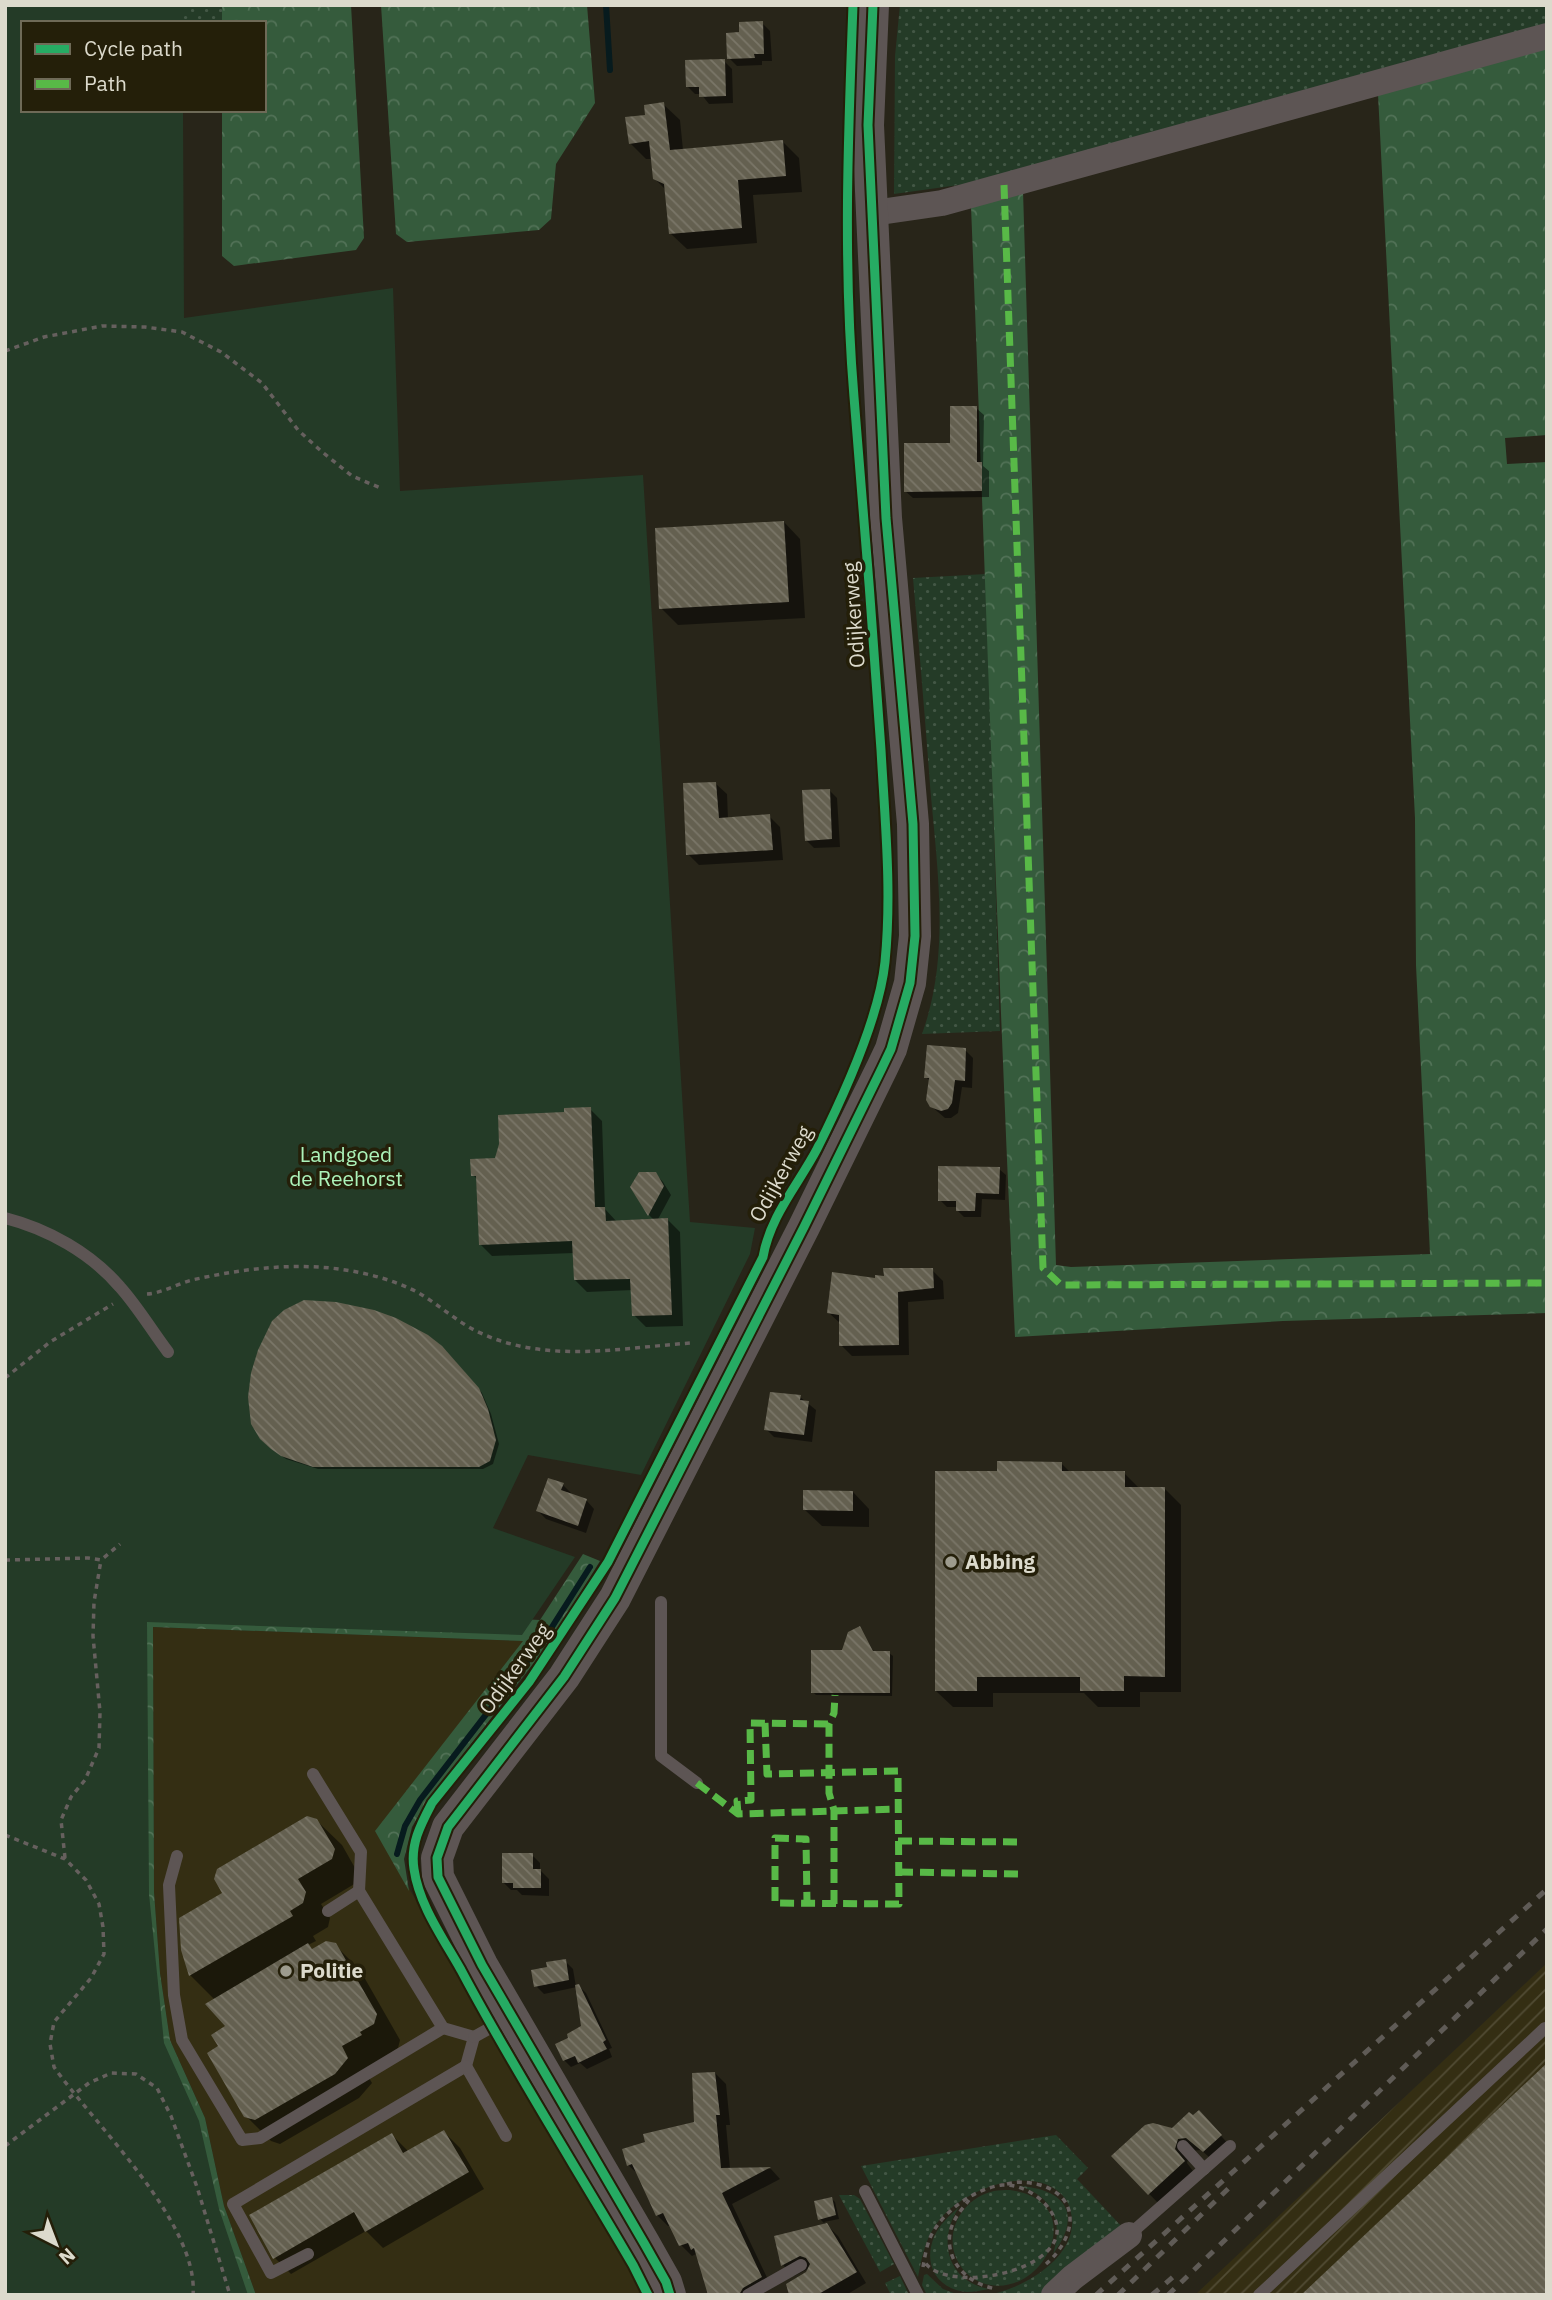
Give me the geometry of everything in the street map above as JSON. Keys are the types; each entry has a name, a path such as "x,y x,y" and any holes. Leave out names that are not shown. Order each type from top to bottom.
{"street":[{"name":"Odijkerweg","path":"670,2295 666,2282 482,1965 438,1878 437,1858 448,1827 564,1677 615,1598 882,1068 891,1049 910,983 915,936 914,824 886,518 869,125 873,5"},
{"path":"873,214 942,202 1547,36"},
{"path":"1054,2295 1129,2235"}],"lane":[{"path":"5,1218 52,1235 100,1267 128,1296 168,1352"},
{"path":"661,1602 661,1756 697,1783"},
{"path":"313,1774 361,1852 359,1891 443,2028 474,2037"},
{"path":"177,1856 169,1885 174,1994 182,2040 242,2140 260,2138 443,2028"},
{"path":"328,1911 359,1891"},
{"path":"308,2254 271,2273 233,2204 466,2066 474,2037 511,2016"},
{"path":"1259,2295 1545,2028 1547,2030"},
{"path":"466,2066 506,2136"},
{"path":"1183,2146 1204,2169"},
{"path":"1129,2235 1230,2146"},
{"path":"865,2191 916,2292"},
{"path":"748,2295 801,2265"}],"path":[{"path":"5,351 44,337 102,326 145,327 182,332 221,352 262,383 298,430 321,452 352,476 383,489"},
{"path":"5,1378 50,1342 128,1296 153,1294 188,1281 252,1269 287,1267 355,1271 391,1280 417,1292 482,1334 538,1351 573,1352 690,1343"},
{"path":"65,1859 61,1820 71,1797 85,1780 99,1748 100,1712 93,1636 94,1602 101,1560 120,1544"},
{"path":"5,1560 101,1560"},
{"path":"5,1835 65,1859 86,1880 99,1904 104,1954 91,1978 54,2022 50,2044 54,2067 142,2176 171,2221 188,2261 193,2295"},
{"path":"5,2146 89,2083 111,2073 136,2074 157,2088 171,2116 197,2187 230,2295"},
{"path":"916,2292 933,2232 951,2211 971,2197 1004,2185 1024,2182 1047,2188 1060,2196 1069,2210 1070,2224 1060,2251 1042,2267 1053,2249 1056,2237 1052,2214 1039,2197 1028,2191 1004,2185"},
{"path":"971,2197 952,2224 950,2250 967,2277 981,2285 1000,2289 985,2293"},
{"path":"924,2261 927,2269"}],"shaded area":[{"path":"153,1627 524,1641 376,1831 642,2291 635,2295 256,2295 224,2206 205,2118 170,2040 160,1973 154,1892"},
{"path":"1547,1963 1547,2295 1195,2295"}],"green space":[{"name":"Landgoed de Reehorst","path":"5,5 182,5 182,21 21,21 21,112 183,112 184,318 393,288 400,491 643,475 690,1222 755,1228 750,1254 641,1475 528,1455 493,1528 575,1557 522,1635 147,1622 149,1894 164,2043 199,2121 219,2209 248,2295 5,2295"},
{"path":"163,5 222,5 222,21 147,21"},
{"path":"222,5 351,5 364,238 356,250 234,266 222,256 222,112 266,112 266,21 222,21"},
{"path":"381,5 587,5 595,103 556,164 551,219 539,230 407,242 396,234"},
{"path":"900,5 1547,5 1547,26 966,184 894,194 895,56"},
{"path":"1547,48 1547,435 1505,438 1507,464 1547,462 1547,1313 1283,1321 1015,1337 971,206 1023,191 1056,1265 1071,1267 1430,1254 1416,965 1415,818 1378,94"},
{"path":"986,574 1000,1031 922,1034 936,973 939,911 913,578"},
{"path":"583,1554 600,1561 550,1642 427,1801 412,1827 404,1859 409,1891 375,1831 523,1641 153,1627 154,1892 160,1973 170,2040 205,2118 224,2206 256,2295 201,2295 5,2056 133,1602 540,1620"},
{"path":"1056,2135 1088,2168 1077,2179 1124,2229 1044,2295 988,2295 1016,2286 1044,2270 1056,2259 1071,2233 1069,2205 1052,2187 1037,2182 1001,2183 967,2197 941,2218 928,2239 918,2277 861,2166"},
{"path":"1019,2186 1048,2192 1065,2206 1067,2227 1053,2254 1057,2232 1052,2212 1040,2196"},
{"path":"1010,2190 1034,2198 1048,2211 1054,2228 1051,2245 1042,2262 1028,2276 1010,2284 990,2285 969,2275 960,2265 955,2254 954,2231 964,2210 972,2201 994,2191"},
{"path":"839,2195 854,2195 860,2199 894,2264 880,2272"},
{"path":"959,2207 948,2233 950,2257 963,2277 975,2285 989,2289 967,2292 956,2290 940,2280 931,2265 934,2237 941,2225"},
{"path":"927,2274 943,2289 959,2295 927,2295 922,2285 924,2275"},
{"path":"900,2276 909,2295 891,2295 885,2283"}],"building":[{"path":"763,21 764,54 754,54 755,58 727,59 726,33 739,32 739,22"},
{"path":"725,59 726,96 699,97 699,87 686,87 685,60"},
{"path":"664,102 670,150 783,140 786,176 738,180 742,228 669,234 664,184 653,179 649,141 629,144 625,117 645,115 644,105"},
{"path":"950,406 977,406 977,462 982,462 982,491 904,492 904,443 950,443"},
{"path":"784,521 789,602 659,609 655,528"},
{"path":"716,782 719,818 770,814 773,850 686,855 683,783"},
{"path":"830,789 832,839 805,841 802,790"},
{"path":"927,1045 966,1048 965,1081 955,1080 952,1103 948,1109 941,1111 930,1107 926,1100 929,1078 924,1078"},
{"path":"591,1107 595,1207 605,1207 606,1221 668,1218 672,1315 632,1316 630,1279 574,1280 572,1241 479,1245 476,1176 471,1176 470,1159 495,1158 499,1144 498,1115 564,1112 564,1108"},
{"path":"938,1166 1000,1167 999,1194 976,1193 975,1211 956,1211 956,1201 938,1201"},
{"path":"639,1172 656,1172 664,1186 648,1216 630,1187"},
{"path":"883,1268 933,1268 934,1288 898,1292 899,1345 839,1346 839,1315 827,1313 832,1272 875,1278 875,1275 884,1276"},
{"path":"304,1300 336,1302 374,1310 396,1318 428,1335 442,1346 479,1388 488,1409 496,1440 490,1461 479,1467 313,1467 281,1456 271,1449 260,1439 251,1424 248,1397 251,1373 258,1350 272,1321 284,1310"},
{"path":"770,1392 801,1395 800,1400 809,1401 804,1435 764,1430"},
{"path":"997,1461 1062,1462 1062,1471 1125,1471 1125,1487 1165,1487 1165,1677 1124,1676 1124,1691 1080,1691 1080,1677 977,1677 977,1691 935,1691 935,1471 997,1471"},
{"path":"548,1478 564,1483 561,1490 587,1499 578,1526 536,1511"},
{"path":"803,1490 853,1491 853,1511 803,1510"},
{"path":"860,1626 873,1651 890,1651 890,1693 811,1693 811,1650 842,1650 848,1632"},
{"path":"307,1816 317,1819 335,1849 332,1859 298,1879 306,1892 303,1903 290,1911 293,1916 189,1976 181,1950 179,1918 222,1893 214,1879 217,1869"},
{"path":"502,1853 533,1853 533,1869 541,1869 541,1888 513,1888 513,1883 502,1883"},
{"path":"326,1941 336,1943 377,2014 374,2024 360,2032 362,2035 342,2046 348,2058 335,2074 255,2120 244,2117 207,2053 218,2046 211,2035 225,2026 205,2004 308,1943 312,1949"},
{"path":"566,1959 569,1980 534,1987 531,1970 547,1967 546,1962"},
{"path":"579,1984 606,2040 603,2042 607,2049 578,2063 575,2056 563,2061 555,2044 568,2038 567,2034 581,2026 575,1985"},
{"path":"1547,2063 1547,2295 1301,2295"},
{"path":"715,2072 720,2115 716,2115 721,2168 771,2167 722,2193 762,2277 743,2288 739,2295 708,2295 694,2248 691,2250 688,2243 679,2246 663,2213 656,2216 632,2164 627,2166 622,2149 645,2142 643,2134 694,2122 692,2073"},
{"path":"1199,2110 1222,2135 1203,2152 1186,2138 1178,2139 1175,2149 1185,2161 1148,2195 1111,2156 1145,2125 1153,2123 1172,2128 1189,2112 1193,2115"},
{"path":"444,2130 469,2172 365,2232 354,2212 273,2259 249,2215 392,2133 403,2153"},
{"path":"832,2197 836,2215 818,2220 814,2201"},
{"path":"827,2223 857,2272 817,2295 789,2295 786,2284 806,2272 810,2264 806,2258 800,2256 781,2266 774,2236"}],"waterway":[{"path":"606,5 610,70"},
{"path":"397,1854 405,1826 420,1800 545,1638 590,1567"}],"railway":[{"path":"1096,2295 1547,1889"},
{"path":"1168,2295 1547,1929"},
{"path":"1118,2295 1230,2187"},
{"path":"1152,2295 1173,2277"}],"marked path":[{"path":"1004,185 1043,1268 1061,1285 1547,1283"},
{"path":"834,1904 834,1810 829,1793 829,1724 834,1713 835,1695"},
{"path":"738,1814 737,1801 751,1800 750,1723 829,1724"},
{"path":"765,1723 767,1774 898,1771 899,1904 775,1903 775,1838 806,1839 807,1903"},
{"path":"697,1783 738,1814 899,1809"},
{"path":"898,1841 1019,1842"},
{"path":"899,1872 1018,1874"}],"cycle path":[{"path":"648,2295 433,1921 421,1895 413,1860 420,1827 432,1803 529,1682 608,1562 763,1257 778,1214 827,1128 859,1057 876,1008 885,962 888,883 872,618 848,299 848,152 853,5"},
{"path":"670,2295 666,2282 644,2243 482,1965 438,1877 437,1858 448,1827 564,1677 615,1598 882,1068 891,1049 910,983 915,936 913,824 886,518 868,125 873,5"}],"place":[{"name":"Abbing","path":"951,1562"},
{"name":"Politie","path":"286,1971"}]}
